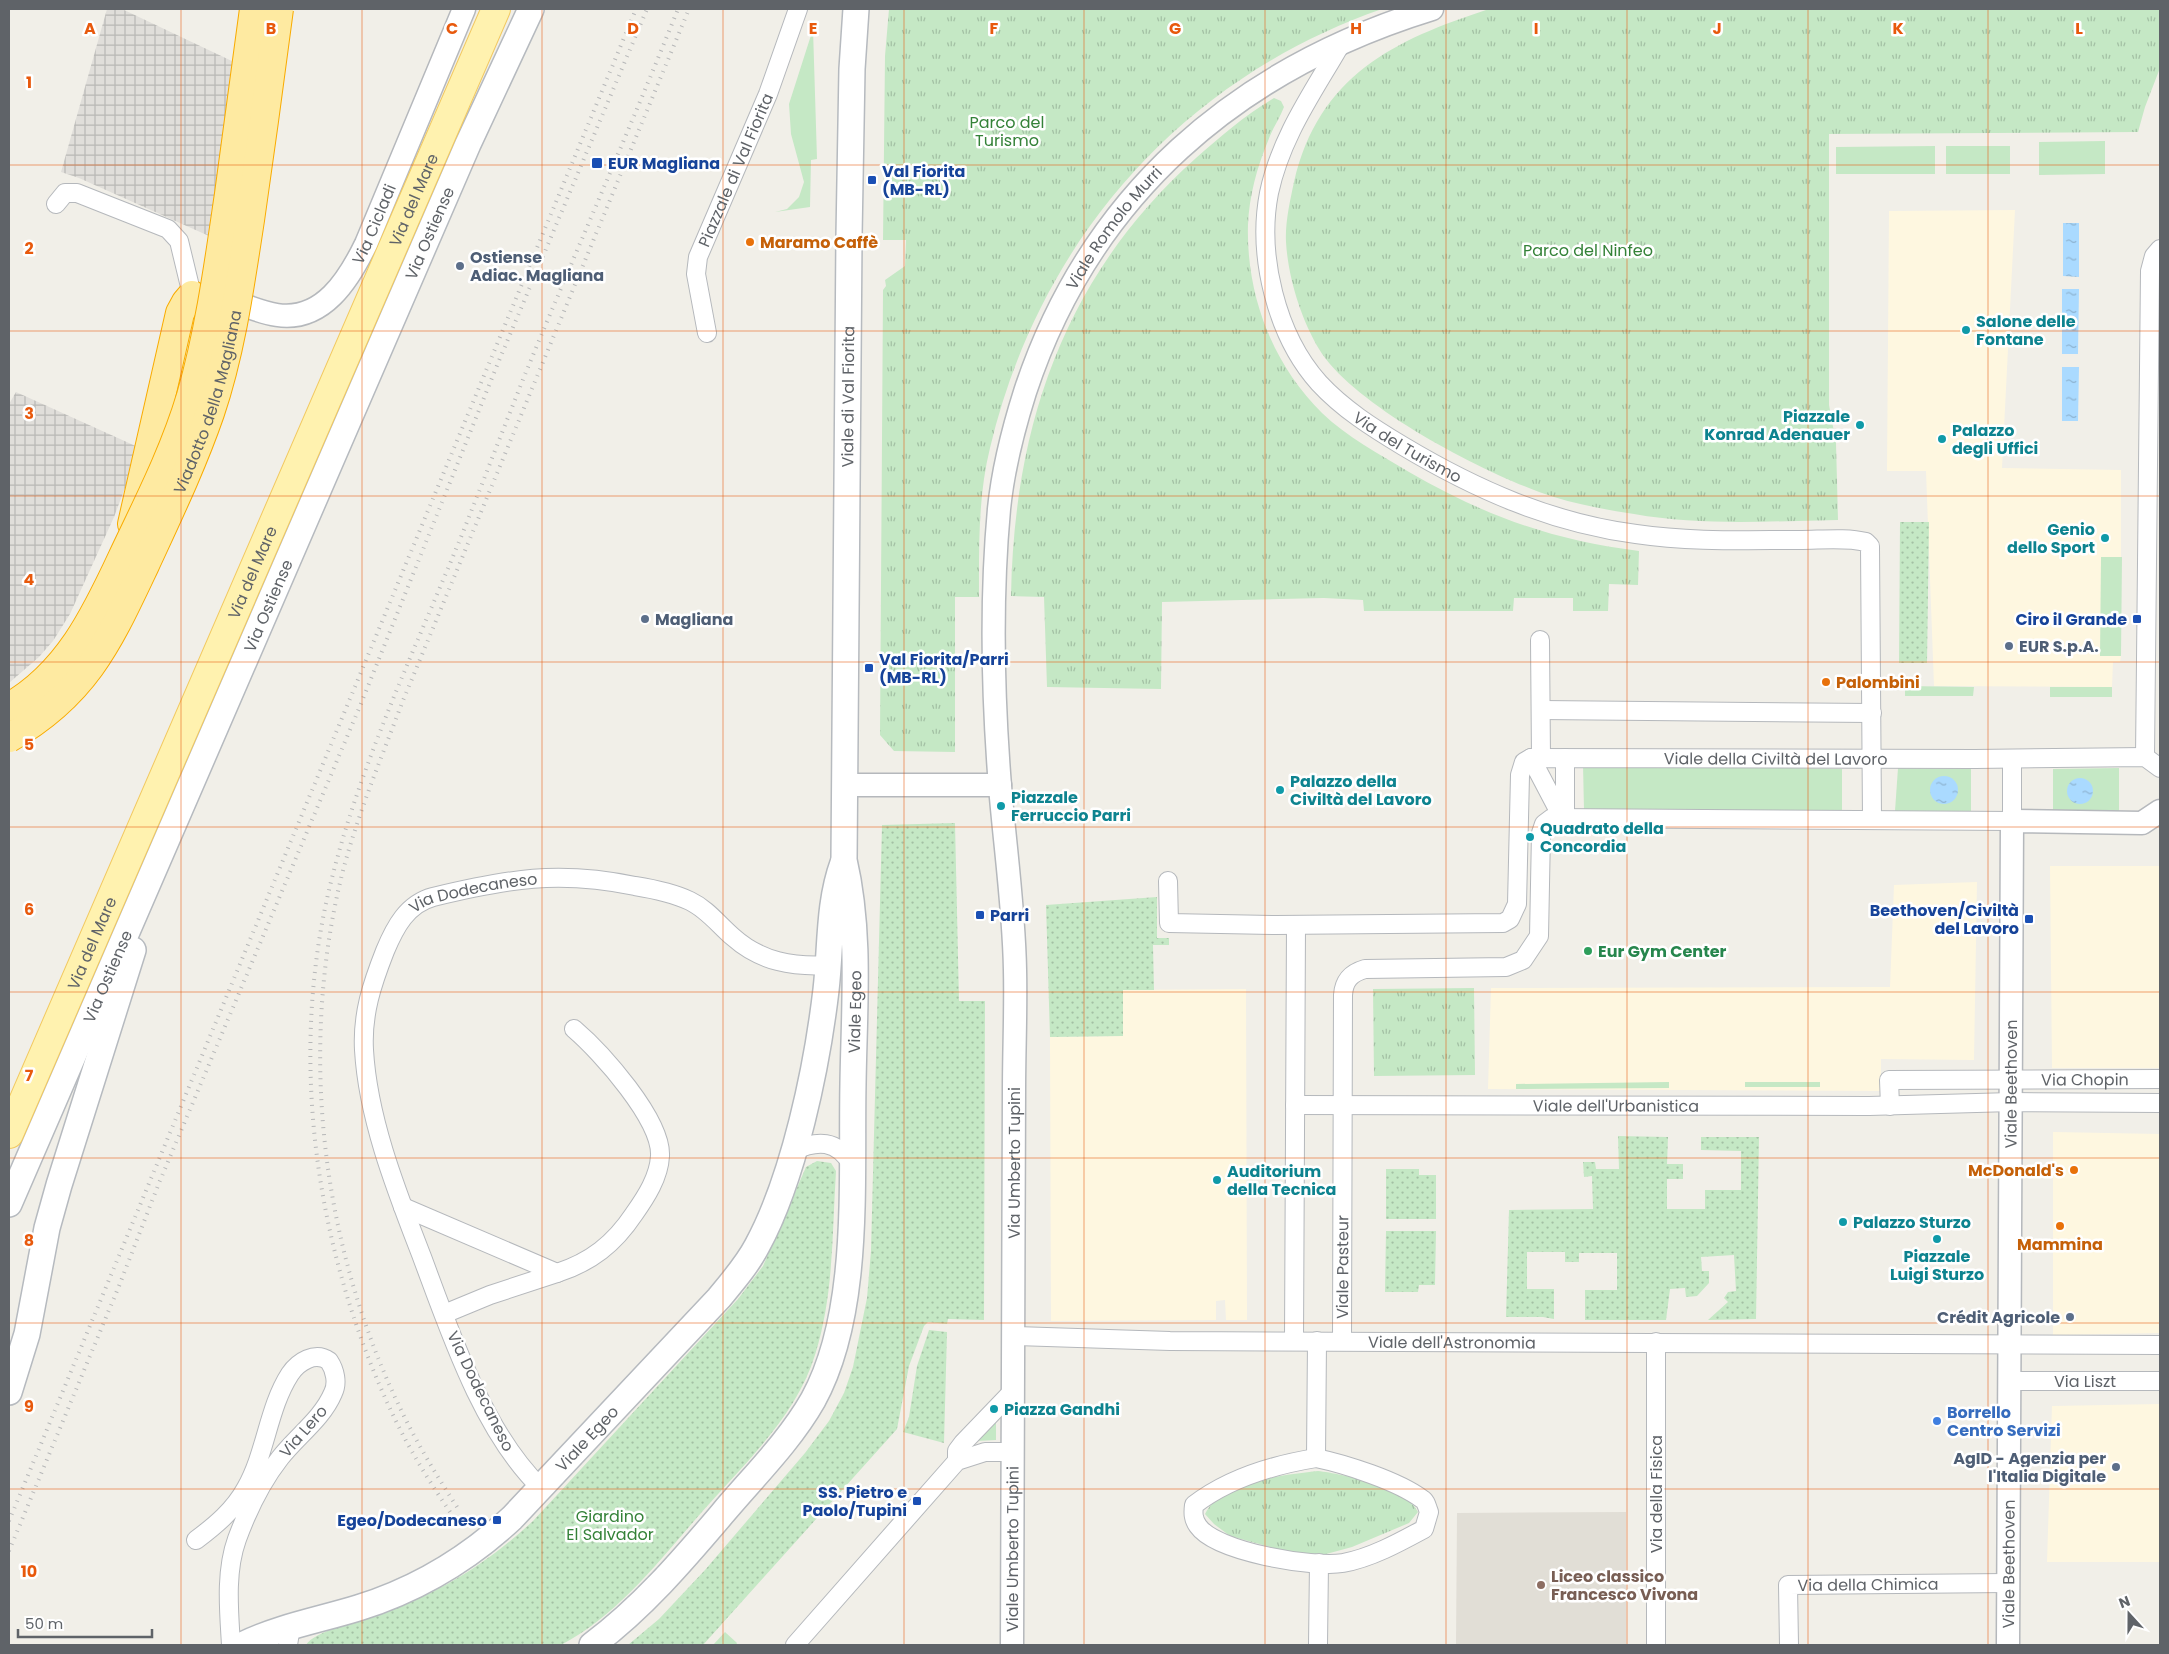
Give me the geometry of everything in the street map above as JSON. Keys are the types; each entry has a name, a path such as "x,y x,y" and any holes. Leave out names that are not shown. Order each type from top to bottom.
{"highway":[{"name":"Viadotto della Magliana","path":"9,707 50,676 76,646 100,604 127,549 153,494 181,426 206,337 217,279 254,9"},
{"name":"Viadotto della Magliana","path":"9,738 36,721 69,694 101,654 170,512 207,421 224,362 240,286 279,9"},
{"path":"127,549 180,313 192,295"}],"main road":[{"name":"Via del Mare","path":"9,1134 496,9"},
{"name":"Via Ostiense","path":"9,1204 468,144 531,9"},
{"name":"Viale di Val Fiorita","path":"846,785 852,70 856,9"},
{"name":"Viale Egeo","path":"592,1645 626,1617 674,1568 769,1460 812,1401 830,1360 846,1291 851,1225 854,922 853,905 844,860 846,785"},
{"name":"Viale Egeo","path":"242,1645 290,1636 421,1583 486,1541 541,1488 719,1298 742,1269 762,1236 793,1151 820,1030 829,965 834,892 844,860"},
{"path":"9,1392 28,1334 48,1228 59,1185 134,947 143,892"}],"street":[{"name":"Via Cicladi","path":"192,295 200,292 209,292 272,314 286,315 315,308 336,293 355,265 369,238 464,9"},
{"name":"Piazzale di Val Fiorita","path":"707,334 696,274 698,257 768,94 798,9"},
{"name":"Viale Romolo Murri","path":"1000,785 995,667 1000,505 1016,424 1048,331 1083,265 1138,192 1200,130 1259,86 1343,41 1392,21 1432,9"},
{"name":"Via del Turismo","path":"1343,41 1293,125 1286,141 1270,192 1265,226 1270,275 1284,322 1302,360 1319,382 1337,401 1388,437 1468,482 1520,505 1566,520 1622,532 1665,538 1863,541 1870,546 1872,713"},
{"path":"56,204 65,194 77,193 168,229 179,241 192,295"},
{"path":"2160,249 2154,256 2150,271 2155,500 2145,757 2160,768"},
{"path":"1540,640 1541,710 1536,758 1564,817"},
{"path":"1541,710 1872,713 1872,820"},
{"name":"Viale della Civiltà del Lavoro","path":"1536,758 2012,759 2145,757"},
{"path":"1168,881 1169,923 1296,925 1498,924 1508,921 1518,898 1520,770 1524,762 1536,758"},
{"path":"1564,817 1565,758"},
{"path":"2012,759 2012,821"},
{"path":"846,785 1000,785"},
{"name":"Via Umberto Tupini","path":"1000,785 1015,954 1014,1328"},
{"path":"1564,817 2142,823 2160,811"},
{"name":"Viale Pasteur","path":"1342,1341 1344,987 1350,976 1365,969 1492,968 1506,967 1523,960 1534,946 1540,926 1542,829 1549,820 1564,817"},
{"name":"Viale Beethoven","path":"2008,1645 2012,821"},
{"name":"Via Dodecaneso","path":"541,1488 524,1471 503,1441 473,1382 444,1314 385,1154 369,1086 364,1049 364,1022 371,987 396,928 410,909 422,900 522,879 560,876 600,879 660,891 691,901 712,916 735,939 771,960 799,966 829,965"},
{"path":"1294,1340 1296,925"},
{"name":"Via Dodecaneso","path":"444,1314 490,1295 557,1273 590,1259 619,1235 651,1187 660,1157 658,1138 652,1124 608,1063 574,1029"},
{"path":"2012,1078 1889,1080 1890,1106 2012,1102"},
{"name":"Via Chopin","path":"2012,1078 2160,1079"},
{"name":"Via Chopin","path":"2012,1102 2160,1103"},
{"path":"1295,1105 1342,1104"},
{"name":"Viale dell'Urbanistica","path":"1342,1104 1890,1106"},
{"path":"793,1151 814,1142 827,1142 839,1149 852,1164"},
{"path":"403,1207 557,1273"},
{"path":"795,1645 957,1461 985,1452 1012,1452 1014,1328"},
{"name":"Viale dell'Astronomia","path":"1014,1328 1161,1340 2009,1344"},
{"path":"1316,1341 1316,1458"},
{"name":"Via della Fisica","path":"1656,1342 1656,1645"},
{"path":"2009,1344 2160,1345"},
{"name":"Via Lero","path":"196,1540 226,1516 247,1486 284,1388 293,1370 304,1360 315,1357 329,1361 336,1376 332,1396 268,1474 236,1541 230,1571 230,1645"},
{"name":"Via Liszt","path":"2009,1380 2160,1382"},
{"path":"957,1461 957,1452 963,1443 1012,1392"},
{"name":"Viale Umberto Tupini","path":"1012,1452 1012,1645"},
{"path":"1316,1458 1341,1463 1402,1488 1424,1500 1429,1512 1424,1529 1406,1539 1343,1563 1319,1563 1276,1559 1222,1544 1199,1528 1193,1518 1194,1505 1209,1493 1263,1470 1316,1458"},
{"path":"1318,1645 1319,1563"},
{"name":"Via della Chimica","path":"1788,1645 1788,1585 2008,1583"}],"shaded area":[{"path":"107,9 122,9 234,62 209,236 79,178 61,172"},
{"name":"Palazzo degli Uffici","path":"2015,210 2002,468 2121,470 2121,656 2120,662 2113,662 2112,687 1934,686 1926,471 1887,471 1889,211"},
{"path":"16,392 140,448 114,517 70,614 53,641 39,657 9,683 9,404"},
{"path":"2050,866 2160,866 2160,1068 2052,1068"},
{"path":"1977,882 1974,1060 1881,1059 1881,1091 1488,1089 1491,988 1890,987 1894,885"},
{"path":"1246,989 1247,1320 1226,1320 1225,1300 1216,1301 1216,1320 1051,1321 1050,1037 1123,1036 1123,990"},
{"path":"2053,1132 2160,1134 2160,1333 2053,1335"},
{"path":"2160,1404 2160,1562 2047,1562 2052,1406"},
{"name":"Liceo classico Francesco Vivona","path":"1626,1512 1626,1645 1456,1645 1457,1513"}],"green space":[{"name":"Parco del Turismo","path":"889,9 1382,9 1309,39 1243,78 1183,124 1129,177 1083,237 1044,302 1013,373 986,466 981,503 979,597 955,597 955,752 894,751 880,735 883,290 886,286 885,280 905,266 906,240 883,240 885,56"},
{"name":"Parco del Ninfeo","path":"1489,9 2160,9 2160,68 2145,107 2138,132 1829,134 1829,405 1836,443 1838,520 1736,522 1659,518 1584,505 1554,497 1495,473 1425,437 1391,416 1336,371 1312,337 1296,297 1287,255 1286,235 1289,204 1306,145 1322,114 1342,88 1365,67 1392,49 1422,34"},
{"path":"813,29 817,159 811,160 810,207 775,212 787,209 799,197 804,182 791,134 789,104"},
{"path":"1274,98 1281,101 1284,107 1260,161 1254,182 1248,225 1249,251 1257,302 1266,326 1276,350 1304,394 1332,422 1353,437 1437,488 1492,513 1548,533 1639,551 1638,585 1609,584 1608,611 1573,611 1573,598 1514,598 1513,611 1364,611 1363,600 1324,598 1162,602 1161,689 1047,687 1044,597 1011,596 1014,533 1023,471 1036,413 1056,356 1081,303 1112,252 1151,203 1196,158 1243,119"},
{"path":"2105,141 2105,174 2039,175 2039,142"},
{"path":"1935,146 1935,174 1836,174 1836,147"},
{"path":"1946,146 2010,146 2010,174 1946,174"},
{"path":"1900,522 1929,522 1927,663 1899,663"},
{"path":"2101,557 2122,557 2121,656 2100,656"},
{"path":"1905,686 1974,687 1973,696 1905,696"},
{"path":"2050,687 2112,687 2112,697 2050,697"},
{"path":"1583,764 1842,769 1842,812 1584,810"},
{"path":"1898,768 1971,769 1971,811 1895,811"},
{"path":"2119,768 2119,815 2053,815 2053,769"},
{"path":"955,823 959,1001 985,1001 984,1320 948,1319 947,1324 928,1322 924,1326 909,1366 897,1429 703,1645 628,1645 659,1619 705,1570 805,1453 829,1421 844,1393 853,1367 867,1298 871,1251 882,825"},
{"path":"1157,897 1157,938 1169,938 1169,945 1153,945 1154,990 1123,990 1123,1036 1050,1037 1046,905"},
{"path":"1474,988 1475,1075 1374,1076 1373,989"},
{"path":"1669,1082 1669,1088 1516,1089 1516,1084"},
{"path":"1745,1082 1820,1082 1820,1087 1745,1087"},
{"path":"1618,1136 1668,1137 1667,1164 1683,1164 1683,1179 1667,1179 1667,1209 1705,1209 1705,1190 1741,1190 1741,1151 1701,1150 1701,1137 1759,1137 1756,1319 1708,1320 1728,1302 1724,1298 1728,1292 1736,1291 1734,1255 1701,1257 1702,1271 1709,1271 1709,1283 1697,1296 1686,1297 1685,1288 1670,1289 1666,1320 1585,1320 1585,1290 1617,1290 1617,1253 1579,1253 1579,1262 1565,1262 1565,1252 1527,1252 1527,1289 1554,1289 1554,1319 1543,1317 1506,1317 1509,1210 1593,1209 1592,1176 1584,1177 1583,1162 1595,1162 1596,1169 1619,1169"},
{"name":"Giardino El Salvador","path":"817,1161 831,1163 836,1171 833,1241 826,1310 815,1355 806,1378 782,1420 767,1439 637,1586 582,1633 561,1645 306,1645 318,1635 327,1631 375,1616 440,1588 478,1565 533,1521 738,1299 763,1266 806,1167"},
{"path":"1386,1169 1419,1169 1419,1175 1436,1175 1436,1219 1386,1219"},
{"path":"1386,1231 1436,1231 1435,1285 1419,1285 1418,1292 1385,1292"},
{"path":"929,1330 947,1332 944,1443 903,1432 909,1417 917,1366"},
{"path":"996,1420 996,1440 976,1441"},
{"path":"1318,1471 1343,1475 1388,1489 1412,1503 1418,1512 1409,1523 1352,1547 1319,1556 1281,1550 1230,1536 1214,1524 1205,1514 1213,1503 1239,1487 1272,1478"},
{"path":"725,1632 737,1643 736,1645 713,1645"}],"water":[{"path":"2063,223 2079,223 2079,277 2063,276"},
{"path":"2062,289 2079,289 2078,354 2062,354"},
{"path":"2062,367 2079,367 2078,421 2062,421"},
{"path":"1944,776 1954,780 1958,790 1954,800 1944,804 1934,800 1930,790 1934,780"},
{"path":"2080,778 2089,782 2093,791 2089,800 2080,804 2071,800 2067,791 2071,782"}],"railway":[{"path":"9,1521 636,9"},
{"path":"9,1551 119,1286 159,1183 360,706 498,363 647,9"},
{"path":"450,1512 406,1440 393,1415 367,1354 345,1290 329,1224 317,1158 311,1090 311,1023 317,956 329,890 341,845 371,755 461,537 526,372 678,9"},
{"path":"457,1507 408,1424 376,1352 354,1289 338,1225 327,1159 321,1093 321,1027 326,961 337,896 357,823 402,703 689,9"}],"place":[{"name":"EUR Magliana","path":"597,163"},
{"name":"Val Fiorita (MB-RL)","path":"872,180"},
{"name":"Maramo Caffè","path":"750,242"},
{"name":"Ostiense Adiac. Magliana","path":"460,266"},
{"name":"Salone delle Fontane","path":"1966,330"},
{"name":"Piazzale Konrad Adenauer","path":"1860,425"},
{"name":"Palazzo degli Uffici","path":"1942,439"},
{"name":"Genio dello Sport","path":"2105,538"},
{"name":"Magliana","path":"645,619"},
{"name":"Ciro il Grande","path":"2137,619"},
{"name":"EUR S.p.A.","path":"2009,646"},
{"name":"Val Fiorita/Parri (MB-RL)","path":"869,668"},
{"name":"Palombini","path":"1826,682"},
{"name":"Palazzo della Civiltà del Lavoro","path":"1280,790"},
{"name":"Piazzale Ferruccio Parri","path":"1001,806"},
{"name":"Quadrato della Concordia","path":"1530,837"},
{"name":"Parri","path":"980,915"},
{"name":"Beethoven/Civiltà del Lavoro","path":"2029,919"},
{"name":"Eur Gym Center","path":"1588,951"},
{"name":"McDonald's","path":"2074,1170"},
{"name":"Auditorium della Tecnica","path":"1217,1180"},
{"name":"Palazzo Sturzo","path":"1843,1222"},
{"name":"Mammina","path":"2060,1226"},
{"name":"Piazzale Luigi Sturzo","path":"1937,1239"},
{"name":"Crédit Agricole","path":"2070,1317"},
{"name":"Piazza Gandhi","path":"994,1409"},
{"name":"Borrello Centro Servizi","path":"1937,1421"},
{"name":"AgID - Agenzia per l'Italia Digitale","path":"2116,1467"},
{"name":"SS. Pietro e Paolo/Tupini","path":"917,1501"},
{"name":"Egeo/Dodecaneso","path":"497,1520"},
{"name":"Liceo classico Francesco Vivona","path":"1541,1585"}]}
